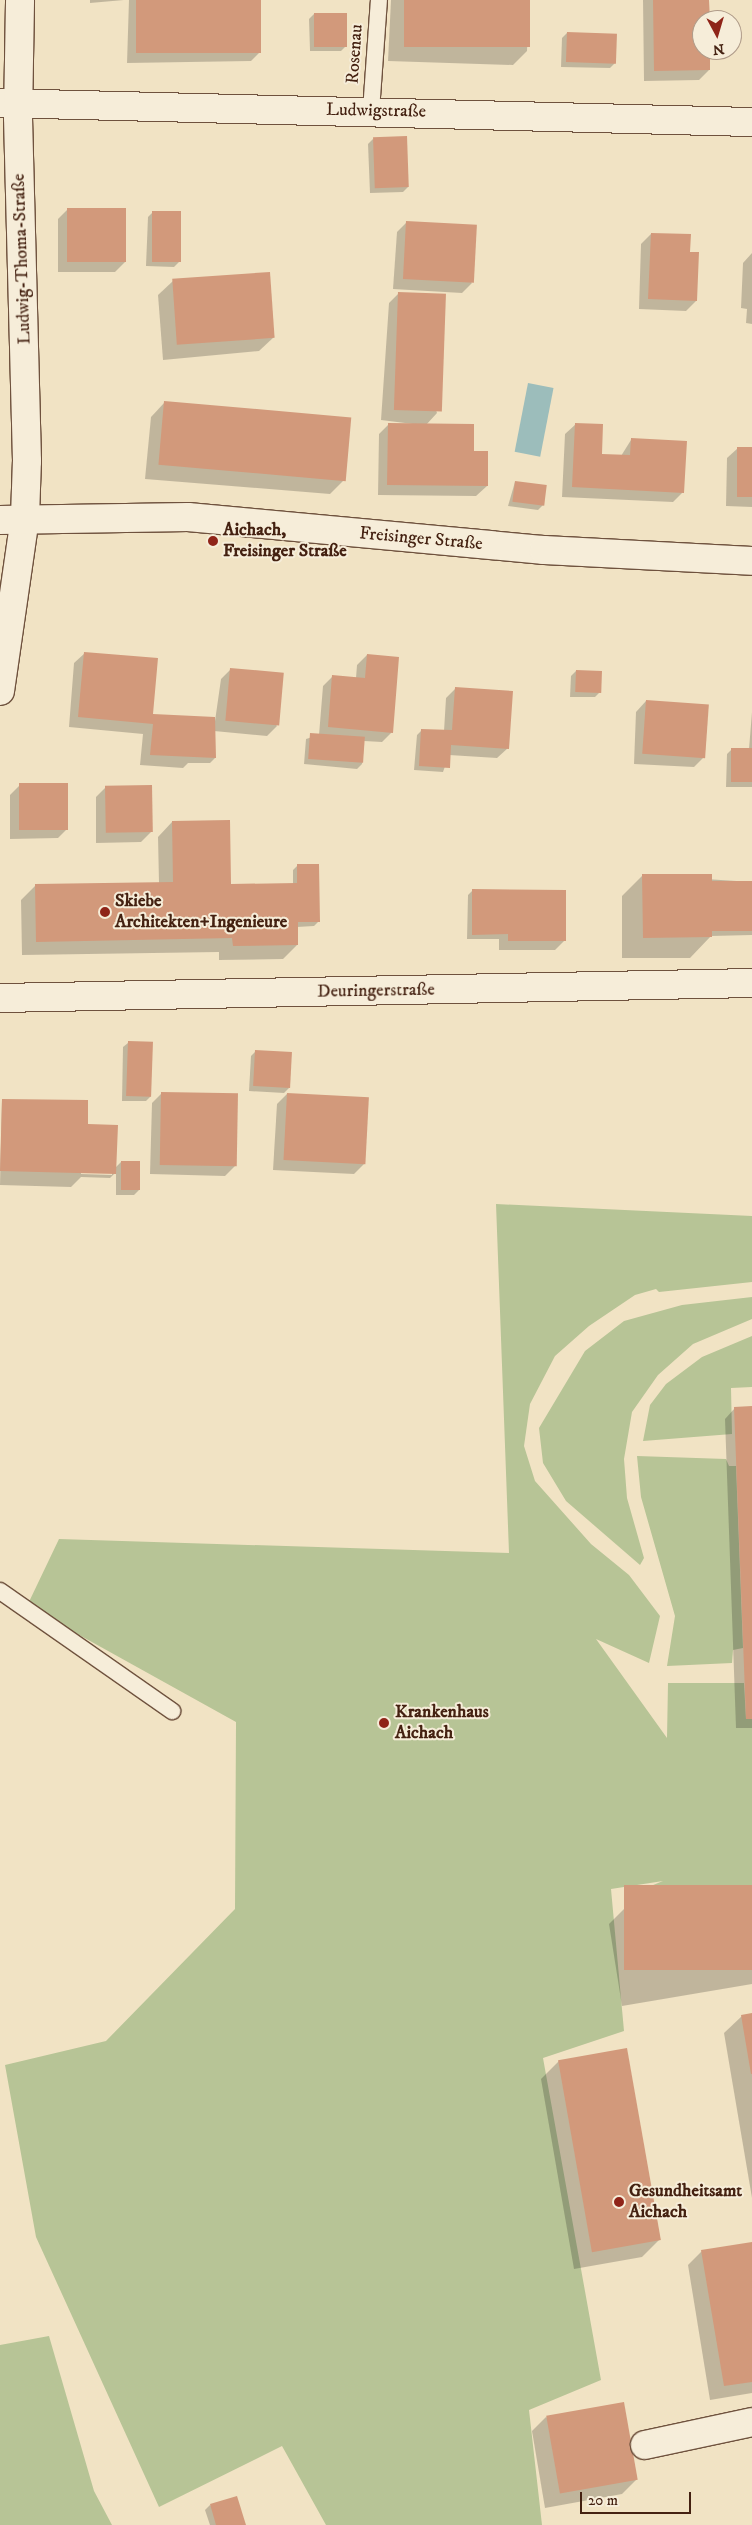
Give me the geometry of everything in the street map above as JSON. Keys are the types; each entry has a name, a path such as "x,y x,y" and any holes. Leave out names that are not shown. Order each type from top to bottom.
{"street":[{"name":"Ludwig-Thoma-Straße","path":"0,691 13,518 9,103 20,0"},
{"name":"Ludwigstraße","path":"9,103 752,122"},
{"name":"Freisinger Straße","path":"13,518 188,517 544,550 752,561"},
{"name":"Deuringerstraße","path":"0,998 752,983"},
{"path":"645,2444 752,2422"}],"lane":[{"name":"Rosenau","path":"371,111 379,0"},
{"path":"0,1591 172,1711"}],"green space":[{"path":"496,1204 752,1216 752,1282 659,1292 656,1289 635,1295 589,1326 555,1356 530,1404 524,1446 535,1481 591,1544 629,1575 660,1616 649,1663 596,1639 667,1738 668,1683 744,1683 746,1719 752,1719 752,1885 626,1906 624,1897 663,1881 611,1889 624,2031 543,2058 601,2380 529,2410 542,2525 326,2525 282,2446 159,2507 36,2237 5,2065 106,2041 235,1909 236,1722 27,1606 59,1539 509,1553"},
{"path":"752,1297 752,1319 693,1344 658,1375 632,1412 624,1459 627,1498 644,1558 640,1565 566,1501 543,1463 539,1428 585,1351 624,1321 682,1305"},
{"path":"752,1336 752,1387 731,1388 732,1434 643,1441 650,1405 666,1384 702,1357"},
{"path":"637,1456 726,1459 729,1466 736,1466 743,1648 733,1650 732,1663 667,1666 675,1616 641,1497"},
{"path":"49,2336 94,2491 112,2525 0,2525 0,2345"}],"water":[{"path":"528,383 554,388 540,457 515,452"}],"building":[{"path":"136,0 261,0 261,53 136,53"},
{"path":"404,0 530,0 530,47 404,47"},
{"path":"653,0 709,0 710,10 692,10 692,60 710,60 710,70 654,71"},
{"path":"314,13 347,13 347,47 314,47"},
{"path":"567,32 617,34 616,64 566,62"},
{"path":"407,136 409,187 375,188 373,137"},
{"path":"67,208 126,208 126,262 67,262"},
{"path":"152,211 181,211 181,262 152,262"},
{"path":"406,221 477,225 474,283 403,279"},
{"path":"651,233 691,234 690,252 699,252 697,301 648,299"},
{"path":"270,272 275,338 177,345 172,279"},
{"path":"398,292 446,294 442,412 394,410"},
{"path":"164,401 351,417 346,481 158,465"},
{"path":"388,423 474,424 474,451 488,451 488,486 387,485"},
{"path":"575,423 603,424 602,454 630,455 631,438 687,441 684,493 572,487"},
{"path":"737,447 752,447 752,497 737,497"},
{"path":"515,481 547,485 544,506 512,502"},
{"path":"84,652 158,658 153,714 215,717 216,758 150,755 153,724 78,717"},
{"path":"367,654 399,657 393,733 328,727 332,675 365,678"},
{"path":"230,668 284,673 279,726 225,721"},
{"path":"576,670 602,671 601,693 575,692"},
{"path":"455,687 513,691 509,749 451,745 450,768 419,766 421,729 452,730"},
{"path":"646,700 709,704 705,758 642,754"},
{"path":"310,733 365,737 363,763 308,759"},
{"path":"731,748 752,748 752,782 731,782"},
{"path":"19,783 68,783 68,830 19,830"},
{"path":"152,785 153,832 106,833 105,786"},
{"path":"230,820 231,884 297,883 297,864 319,864 320,922 298,922 298,945 233,946 232,938 36,942 35,884 173,882 172,821"},
{"path":"642,874 712,874 712,881 752,881 752,931 712,931 712,937 643,938"},
{"path":"472,889 566,890 566,941 508,941 508,934 472,935"},
{"path":"128,1041 153,1042 151,1097 126,1096"},
{"path":"255,1050 292,1052 290,1088 253,1086"},
{"path":"161,1092 238,1093 237,1166 160,1165"},
{"path":"287,1093 369,1097 365,1164 283,1160"},
{"path":"2,1099 88,1100 88,1124 118,1125 116,1174 0,1171"},
{"path":"121,1161 140,1161 140,1190 121,1190"},
{"path":"752,1406 752,1719 746,1719 734,1407"},
{"path":"624,1885 752,1885 752,1970 624,1970"},
{"path":"752,2013 752,2074 751,2074 741,2015"},
{"path":"627,2048 661,2240 592,2252 558,2060"},
{"path":"752,2242 752,2382 724,2386 701,2250"},
{"path":"624,2402 638,2480 560,2494 546,2416"},
{"path":"237,2496 246,2525 216,2525 210,2504"}],"place":[{"name":"Aichach, Freisinger Straße","path":"213,541"},
{"name":"Skiebe Architekten+Ingenieure","path":"105,912"},
{"name":"Krankenhaus Aichach","path":"384,1723"},
{"name":"Gesundheitsamt Aichach","path":"619,2202"}]}
